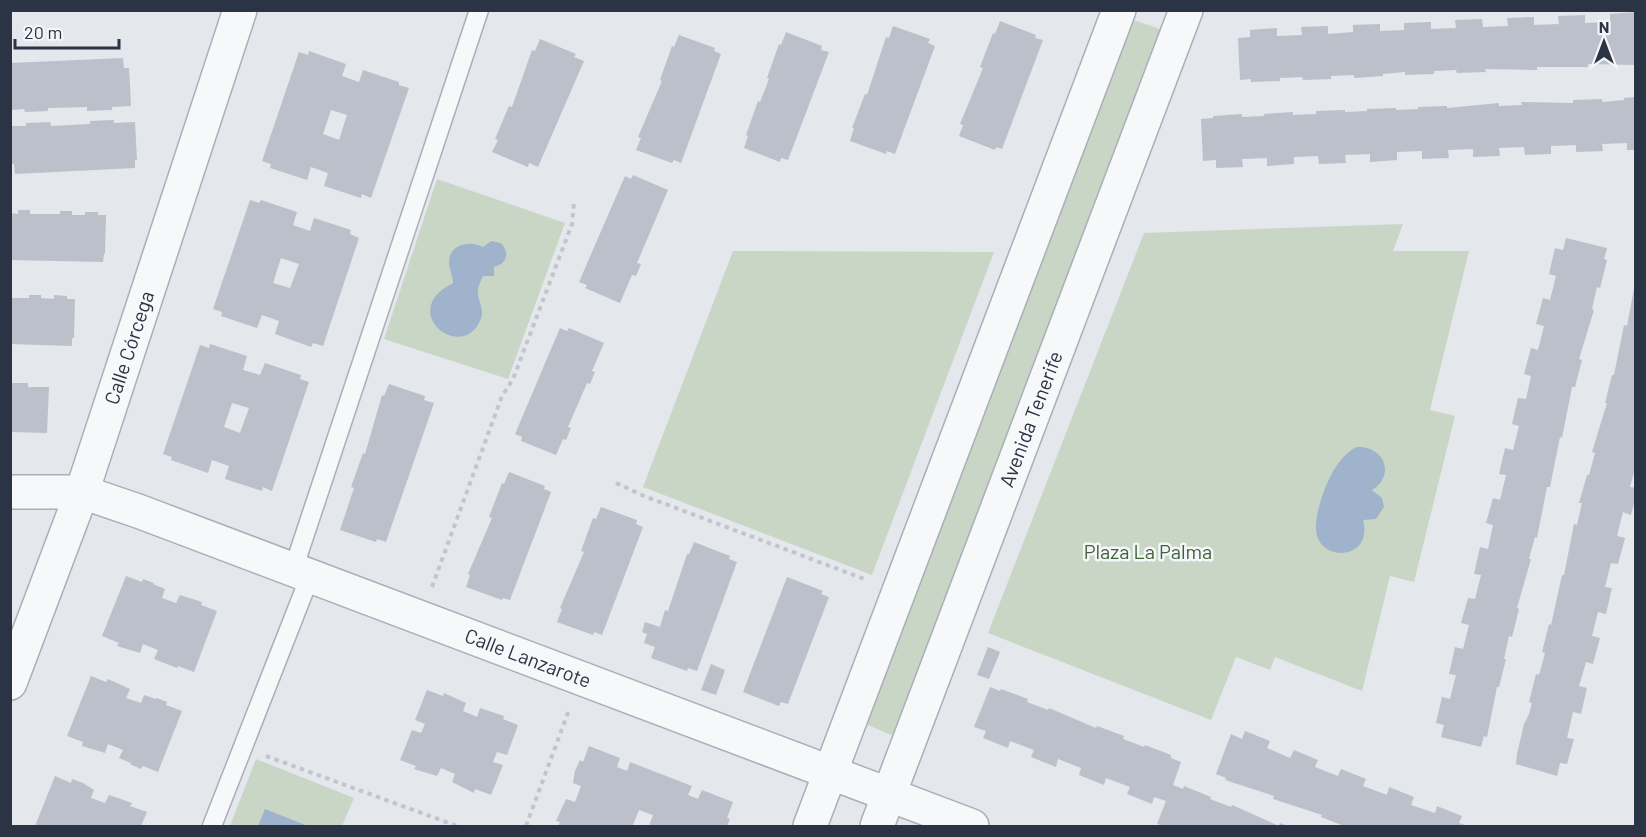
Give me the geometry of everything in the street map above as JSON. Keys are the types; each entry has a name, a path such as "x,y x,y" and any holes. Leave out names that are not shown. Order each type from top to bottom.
{"street":[{"name":"Calle Córcega","path":"10,683 82,492 240,10"},
{"path":"810,826 1119,10"},
{"name":"Avenida Tenerife","path":"877,826 1186,10"},
{"path":"10,492 82,492"},
{"name":"Calle Lanzarote","path":"82,492 972,826"}],"lane":[{"path":"212,826 243,747 301,573 479,10"}],"path":[{"path":"421,618 502,396 513,379 572,224 574,203"},
{"path":"616,483 644,496 876,583"},
{"path":"526,826 581,679"},
{"path":"243,747 457,826"}],"green space":[{"path":"1127,18 1163,30 901,739 863,723"},
{"path":"437,179 565,223 508,379 384,339"},
{"name":"Plaza La Palma","path":"1403,224 1393,251 1469,251 1430,410 1455,416 1414,582 1390,576 1362,691 1275,657 1270,670 1236,657 1211,720 988,633 1144,233"},
{"path":"733,251 994,252 872,575 643,487"},
{"path":"256,759 354,798 342,826 230,826"}],"water":[{"path":"491,241 501,243 506,251 506,258 494,267 494,276 483,276 480,282 478,292 482,310 480,321 471,333 460,337 448,335 438,328 431,318 430,307 437,294 453,283 449,266 452,252 461,245 472,244 483,247"},
{"path":"1356,447 1373,451 1384,462 1384,476 1372,490 1382,498 1384,507 1376,519 1363,520 1364,534 1361,544 1344,553 1335,552 1326,548 1319,541 1316,530 1317,514 1325,488 1334,470 1345,455"},
{"path":"265,809 308,826 258,826"}],"building":[{"path":"1636,12 1636,65 1588,64 1588,67 1537,67 1537,70 1485,69 1486,72 1457,73 1456,70 1434,71 1434,74 1405,75 1405,72 1354,78 1354,75 1331,76 1331,79 1303,80 1302,77 1280,78 1280,81 1240,80 1238,38 1250,37 1250,30 1277,28 1277,36 1302,35 1301,27 1328,26 1328,34 1353,32 1353,25 1380,24 1380,31 1404,30 1404,23 1431,22 1431,29 1456,28 1455,20 1482,19 1483,27 1508,26 1507,18 1534,17 1534,25 1559,24 1558,16 1585,15 1585,23 1610,22 1610,14"},
{"path":"1000,21 1043,40 1002,149 996,147 995,150 959,136 963,125 960,124 983,68 980,67"},
{"path":"893,26 930,39 928,43 935,46 895,154 887,151 886,154 850,141 854,128 852,128 865,94 867,95 886,37 889,38"},
{"path":"786,32 822,46 821,50 829,52 788,160 781,158 780,162 744,148 758,101 760,102 779,44 781,45"},
{"path":"679,35 715,48 714,51 721,54 681,163 674,160 672,163 636,150 641,138 638,137 662,81 660,80 672,46 674,47"},
{"path":"540,39 576,54 574,57 584,61 538,167 529,163 528,167 492,152 509,106 512,107 532,50 535,51"},
{"path":"309,51 346,64 342,76 359,82 363,70 399,82 399,85 409,88 371,198 362,194 361,198 324,186 328,173 311,167 307,180 270,168 271,164 262,161 299,52 308,55","holes":["331,110 347,115 339,140 323,134"]},
{"path":"123,58 124,68 129,68 131,106 112,107 112,110 87,111 87,107 48,108 48,111 25,112 24,109 10,110 10,63"},
{"path":"1636,97 1636,150 1627,150 1627,143 1602,144 1603,151 1576,152 1576,145 1551,146 1551,154 1525,155 1524,147 1499,148 1500,156 1473,157 1473,149 1448,150 1449,158 1422,159 1422,151 1397,152 1397,160 1370,162 1370,154 1345,155 1346,163 1319,164 1318,156 1294,157 1294,164 1267,166 1267,158 1242,159 1243,167 1216,168 1216,160 1203,161 1201,119 1213,118 1213,116 1242,114 1242,117 1264,116 1264,114 1293,112 1293,115 1316,114 1316,111 1345,110 1345,112 1447,106 1447,108 1499,103 1499,106 1522,105 1521,102 1573,103 1573,100 1602,99 1602,102"},
{"path":"114,120 114,123 135,122 137,160 135,160 135,168 15,174 14,164 10,164 10,126 50,122 51,126 90,124 90,121"},
{"path":"633,175 668,190 637,263 641,264 636,276 632,275 620,303 585,288 587,285 579,282 625,176 631,179"},
{"path":"250,200 259,203 261,200 297,212 293,225 310,231 314,218 351,230 350,234 359,238 323,346 313,343 311,347 275,334 279,321 262,315 257,328 221,316 222,312 213,309","holes":["281,258 299,264 290,288 273,283"]},
{"path":"18,210 30,210 30,214 60,214 60,211 72,211 72,215 98,212 98,215 106,215 103,262 10,260 10,213 18,214"},
{"path":"1566,238 1607,248 1604,259 1607,260 1600,288 1597,287 1592,309 1594,310 1579,359 1582,360 1575,387 1572,387 1562,438 1560,437 1550,487 1547,487 1537,538 1535,537 1529,559 1531,559 1517,608 1519,609 1512,637 1509,636 1504,659 1506,659 1499,687 1497,687 1487,737 1484,736 1481,747 1441,737 1444,725 1436,723 1442,697 1450,699 1456,675 1449,674 1455,647 1463,649 1469,625 1461,623 1468,598 1475,599 1481,575 1474,574 1480,547 1488,549 1493,525 1486,523 1493,498 1500,500 1506,475 1499,474 1505,448 1513,450 1519,426 1512,424 1518,398 1526,399 1531,376 1524,374 1531,348 1538,350 1544,326 1536,324 1543,298 1550,300 1556,276 1549,274 1555,248 1563,250"},
{"path":"1635,283 1636,465 1630,487 1636,488 1636,496 1631,515 1623,512 1617,536 1625,538 1618,564 1611,563 1605,587 1612,588 1606,614 1598,612 1592,636 1600,638 1593,664 1586,662 1579,686 1587,688 1581,714 1573,712 1567,738 1574,739 1567,764 1560,763 1557,776 1516,764 1517,754 1532,703 1529,702 1536,674 1539,675 1545,653 1542,652 1549,624 1551,625 1562,575 1564,575 1574,524 1577,525 1582,503 1579,503 1595,453 1592,452 1607,403 1605,403 1612,375 1614,375 1624,325 1627,326"},
{"path":"29,295 41,295 41,298 54,299 54,295 67,296 67,299 75,299 72,346 10,344 10,298 29,298"},
{"path":"560,328 567,331 569,328 604,343 592,371 595,372 590,384 587,383 568,427 571,428 566,440 563,439 556,455 521,441 522,437 515,434"},
{"path":"210,344 247,356 243,370 260,375 265,363 301,375 300,379 309,382 272,491 263,487 262,491 225,479 229,466 212,460 208,473 171,460 172,457 163,454 200,345 209,348","holes":["232,403 249,408 240,433 224,427"]},
{"path":"10,383 28,383 28,387 49,387 47,433 10,432"},
{"path":"389,384 425,396 424,400 434,403 386,542 377,539 376,542 340,530 354,488 351,487 363,453 365,454 382,395 384,396"},
{"path":"509,472 545,486 544,489 551,492 510,600 503,598 502,600 466,587 470,575 468,574 492,518 489,517 502,483 504,484"},
{"path":"601,507 637,520 636,524 643,527 602,635 594,632 593,635 557,622 562,609 560,608 584,552 581,551 593,518 596,519"},
{"path":"694,542 730,556 729,559 737,562 697,671 688,668 687,671 651,658 655,647 644,643 647,634 642,632 645,622 660,627 665,610 668,611 687,554"},
{"path":"126,576 142,582 143,579 165,589 162,598 176,603 180,595 202,602 201,605 217,611 194,672 154,659 158,650 143,644 140,653 117,646 119,643 102,636"},
{"path":"787,577 823,591 821,594 829,597 788,704 781,702 779,706 743,692"},
{"path":"988,647 1000,652 989,679 977,675"},
{"path":"711,664 725,670 716,695 701,690"},
{"path":"91,676 106,682 108,679 130,689 126,698 141,703 144,695 157,698 167,702 166,705 182,711 158,772 143,766 141,769 119,758 123,750 108,744 105,753 82,746 83,742 67,736"},
{"path":"990,687 1028,699 1027,702 1048,710 1049,708 1096,728 1097,726 1124,736 1123,739 1171,755 1171,758 1181,762 1173,785 1183,789 1184,786 1211,797 1210,799 1231,807 1232,805 1279,826 1164,826 1157,824 1166,801 1154,797 1152,804 1127,794 1130,787 1106,778 1104,785 1079,775 1081,768 1058,759 1056,767 1031,757 1034,750 1010,741 1008,748 983,738 986,731 974,727"},
{"path":"427,690 443,696 444,693 466,703 463,711 477,717 480,708 504,716 503,719 518,725 507,755 497,752 493,762 503,765 491,795 475,789 474,793 452,782 455,774 441,768 437,776 414,769 416,766 400,760 412,730 421,733 425,724 415,720"},
{"path":"1245,731 1270,741 1267,748 1290,758 1294,750 1318,760 1315,767 1338,776 1341,769 1366,779 1363,786 1387,795 1389,787 1414,797 1411,805 1435,813 1437,806 1462,816 1459,823 1468,826 1344,826 1321,817 1322,815 1273,799 1274,796 1225,780 1226,778 1216,774 1231,734 1242,739"},
{"path":"589,746 620,758 617,767 627,771 630,762 692,786 688,795 698,799 702,790 733,802 727,818 730,819 727,826 649,826 653,815 639,810 633,825 638,826 558,826 560,822 556,821 566,799 575,802 581,786 573,783 575,771 580,760 583,762"},
{"path":"55,776 71,783 72,779 83,783 94,790 91,798 105,803 109,795 132,803 130,806 147,812 141,826 35,826"}]}
